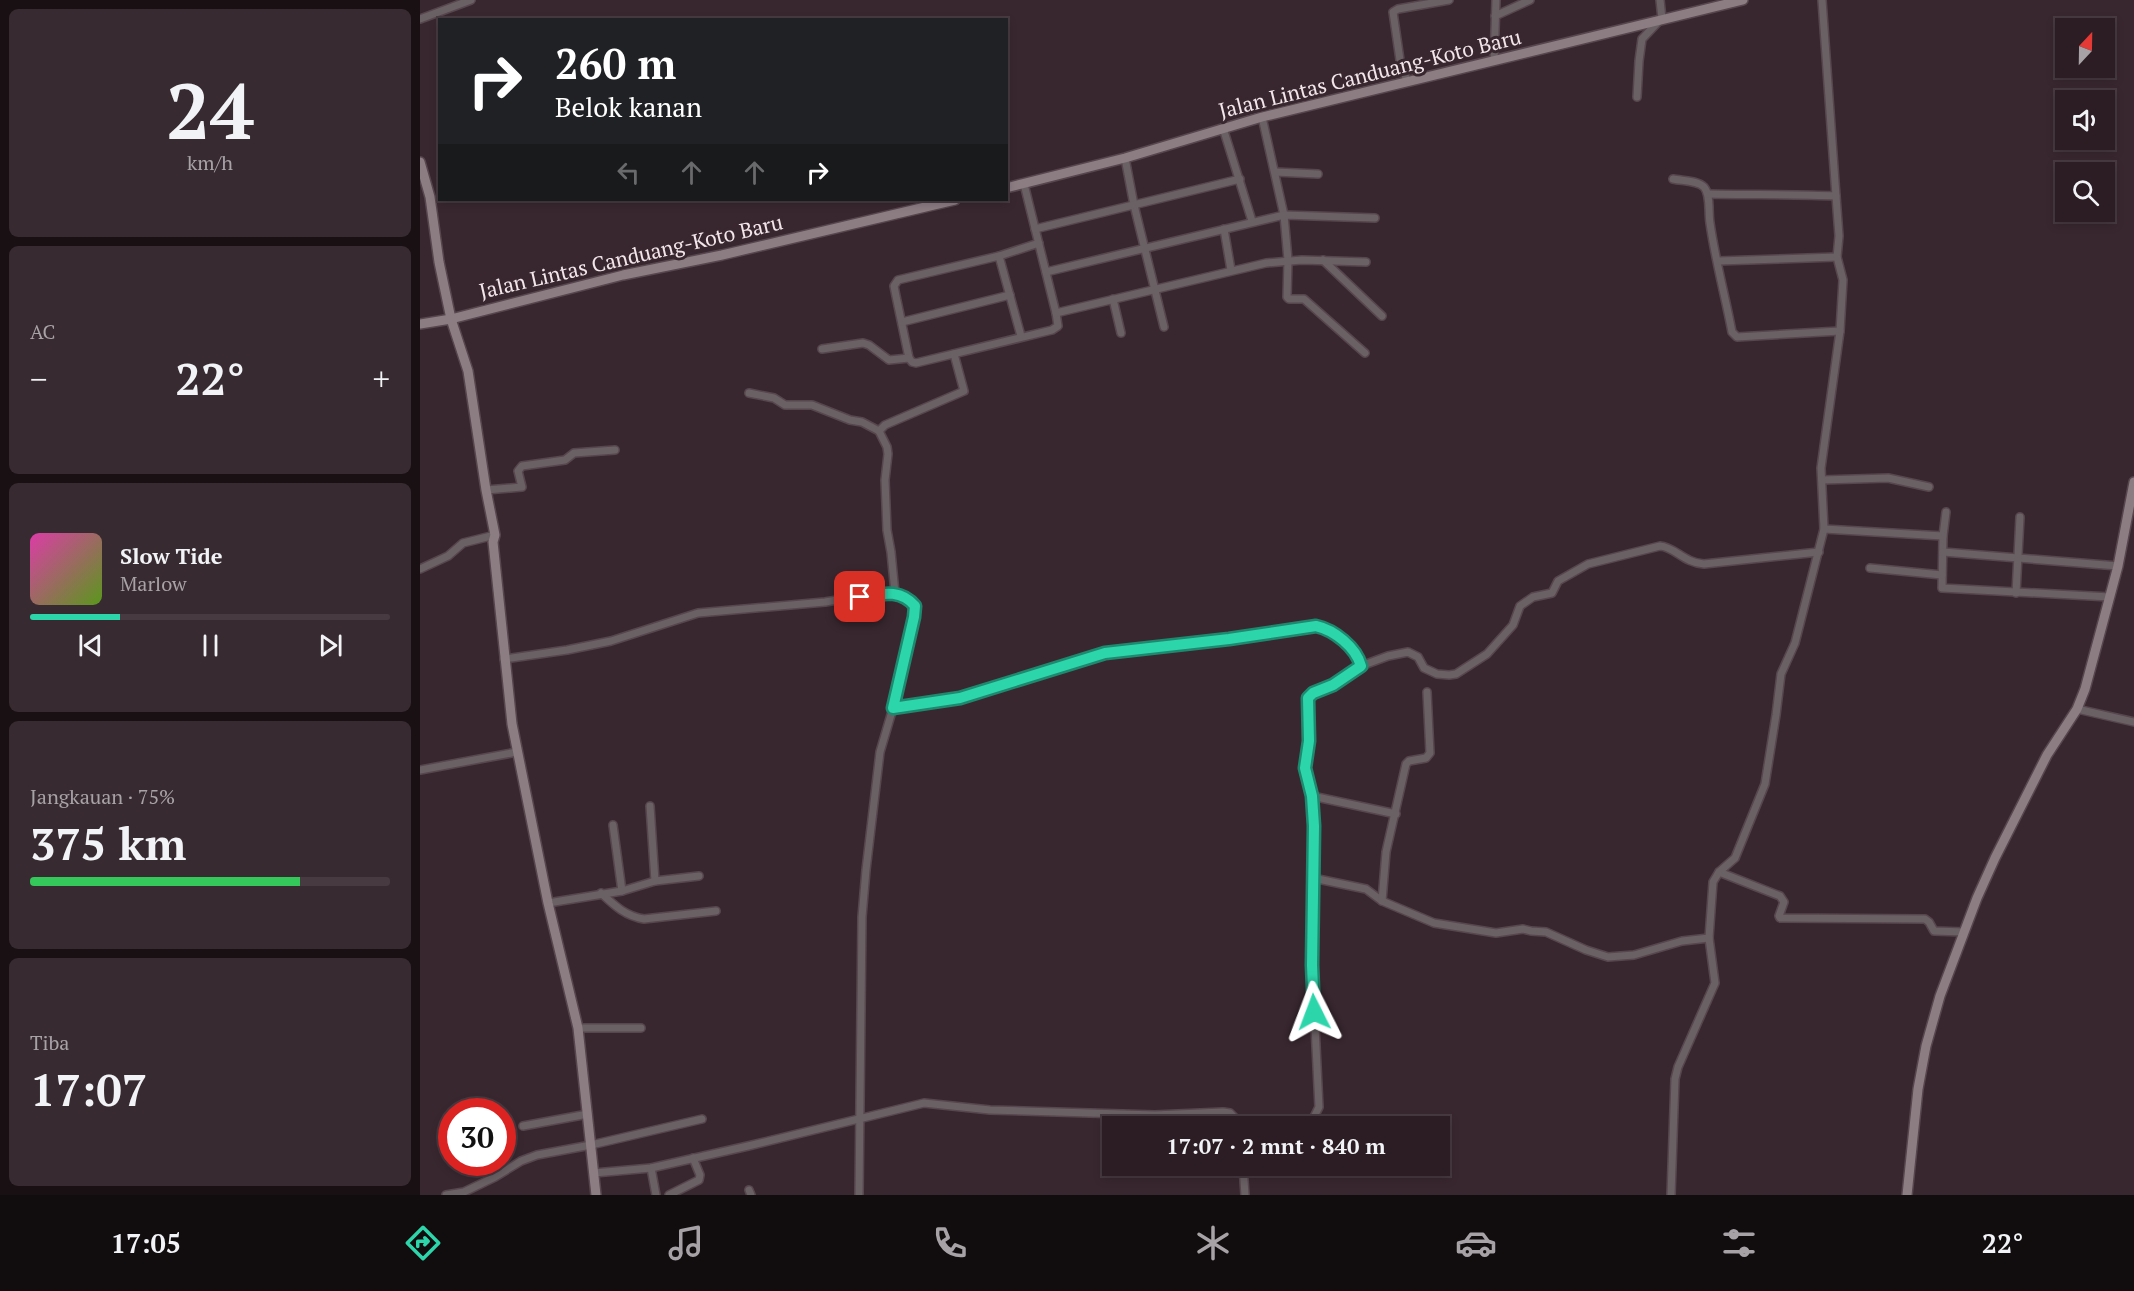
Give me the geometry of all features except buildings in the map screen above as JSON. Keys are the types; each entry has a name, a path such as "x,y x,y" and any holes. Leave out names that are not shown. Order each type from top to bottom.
{"street":[{"path":"420,19 471,0"},
{"path":"1407,81 1400,60 1393,12 1398,9 1449,0"},
{"path":"1494,61 1496,0"},
{"path":"1495,16 1530,0"},
{"path":"1637,97 1642,39 1661,20 1660,0"},
{"name":"Jalan Lintas Canduang-Koto Baru","path":"1008,188 1125,158 1263,117 1743,0"},
{"path":"1671,1195 1675,1079 1678,1067 1715,983 1708,938 1711,888 1714,877 1735,858 1765,784 1781,674 1796,643 1824,529 1821,468 1840,331 1843,280 1837,257 1839,236 1822,0"},
{"path":"1263,117 1284,215 1289,299 1304,299 1365,353"},
{"path":"1223,128 1252,221"},
{"path":"1125,158 1164,327"},
{"path":"420,162 435,196 439,262 451,319 468,371 495,535 493,542 498,568 504,659 512,724 548,903 554,919 578,1028 596,1195"},
{"path":"1275,172 1318,174"},
{"path":"1035,229 1240,179"},
{"path":"1673,179 1696,183 1703,186 1708,194 1713,249 1718,261 1732,332 1737,337 1840,331"},
{"path":"1024,184 1039,243 1056,313 1059,323 1056,329 916,363 912,362 909,358 894,286 898,280 999,256 1039,243"},
{"path":"1708,194 1836,196"},
{"name":"Jalan Lintas Canduang-Koto Baru","path":"420,324 451,319 623,275 722,255 951,201"},
{"path":"1046,272 1284,215 1375,218"},
{"path":"1224,229 1231,270"},
{"path":"999,256 1022,336"},
{"path":"1718,261 1837,257"},
{"path":"1056,313 1231,270 1288,260 1366,262"},
{"path":"1323,260 1382,316"},
{"path":"902,322 1010,295"},
{"path":"1113,299 1121,333"},
{"path":"822,349 866,343 889,360 909,358"},
{"path":"879,431 885,425 964,391 954,354"},
{"path":"749,393 774,398 785,405 812,405 850,420 862,422 879,431 888,454 885,480 887,530 895,593"},
{"path":"486,490 522,487 518,471 522,466 566,460 574,453 615,450"},
{"path":"1822,480 1888,478 1929,487"},
{"path":"1907,1195 1918,1089 1926,1046 1940,996 1995,858 2047,755 2077,709 2091,668 2118,566 2134,482"},
{"path":"1946,512 1942,588 2110,597"},
{"path":"2016,593 2020,517"},
{"path":"1824,529 1943,536"},
{"path":"420,569 448,555 463,543 495,535"},
{"path":"1314,1116 1319,1107 1312,965 1314,826 1312,796 1305,768 1309,741 1308,698 1361,666 1388,656 1408,652 1418,657 1425,668 1437,674 1456,674 1487,654 1513,625 1520,606 1533,597 1552,593 1558,581 1564,576 1598,561 1660,546 1668,547 1686,560 1704,564 1819,552"},
{"path":"1943,552 2118,566"},
{"path":"1870,568 1942,575"},
{"path":"504,659 611,641 698,613 825,602 886,592 895,593 910,600 915,606 893,708 880,752 864,894 859,1195"},
{"path":"893,708 960,698 1111,652 1229,639 1305,627 1326,628 1335,634 1358,657 1361,666"},
{"path":"1382,901 1386,852 1406,764 1409,761 1426,758 1430,753 1428,692"},
{"path":"2077,709 2134,722"},
{"path":"420,770 518,752"},
{"path":"1312,796 1396,814"},
{"path":"650,807 655,881"},
{"path":"613,825 622,891"},
{"path":"1719,872 1780,896 1784,902 1780,918 1925,919 1934,931 1964,932"},
{"path":"548,903 622,891 655,881 699,876"},
{"path":"1313,878 1366,889 1382,901 1434,923 1496,933 1523,929 1531,932 1546,932 1608,957 1634,954 1682,941 1708,938"},
{"path":"601,893 616,907 635,918 716,911"},
{"path":"578,1028 641,1028"},
{"path":"594,1173 651,1168 924,1103 1012,1111 1155,1115 1223,1112 1230,1113 1232,1116"},
{"path":"523,1126 588,1114"},
{"path":"446,1195 464,1192 495,1178 521,1161 537,1155 702,1119"},
{"path":"669,1195 699,1180 700,1175 693,1158"},
{"path":"651,1168 656,1195"},
{"path":"1244,1176 1245,1195"}],"route":[{"path":"860,597 886,592 895,593 910,600 915,606 893,708 960,698 1117,651 1229,639 1316,626 1326,628 1343,641 1358,657 1361,666 1308,698 1309,741 1305,768 1312,796 1314,826 1312,965 1314,1012"}]}
